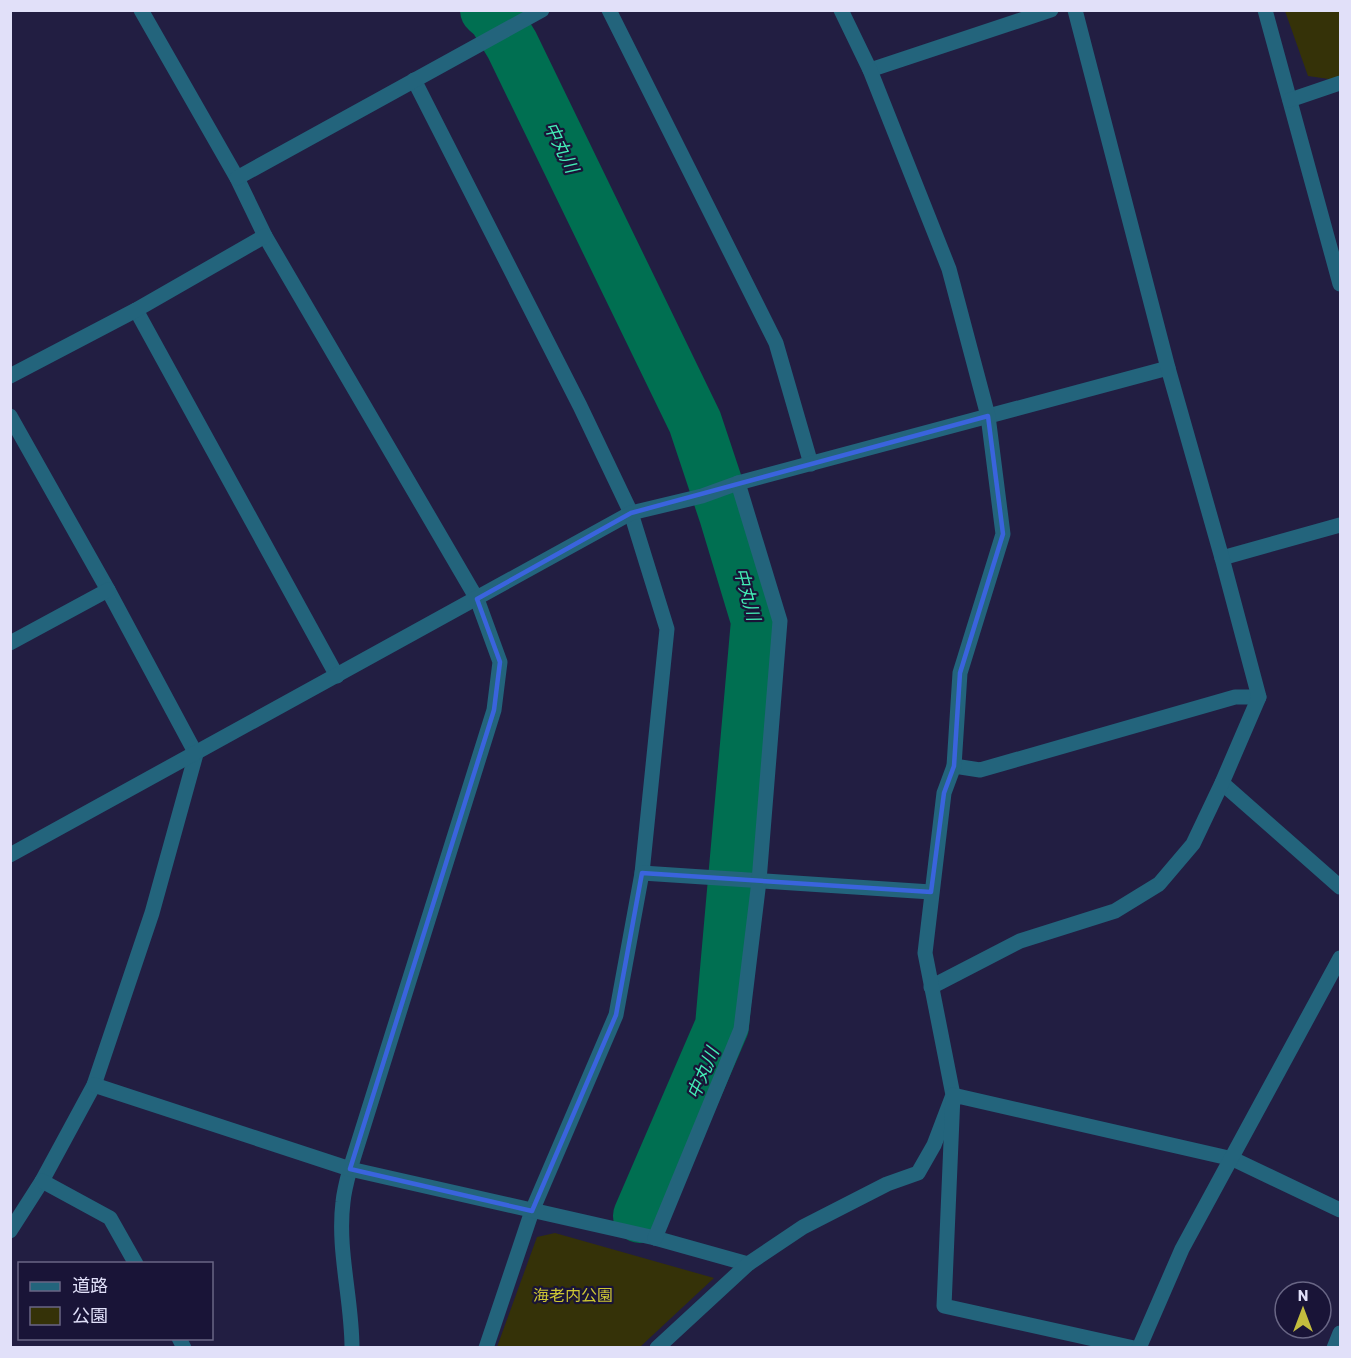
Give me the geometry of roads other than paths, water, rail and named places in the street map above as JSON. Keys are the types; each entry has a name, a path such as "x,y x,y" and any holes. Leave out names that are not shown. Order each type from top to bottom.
{"street":[{"path":"141,10 237,178 265,236 477,599 500,662 494,710 350,1169 343,1202 342,1247 352,1321 352,1347"},
{"path":"237,178 542,10"},
{"path":"609,10 776,343 811,464"},
{"path":"841,10 870,70 949,269 987,416 1003,534 960,673 954,766 944,793 925,953 952,1095 944,1306 1134,1347"},
{"path":"870,70 1051,10"},
{"path":"931,987 1020,941 1115,911 1159,884 1193,844 1259,697 1168,368 1075,10"},
{"path":"1265,10 1339,276"},
{"path":"414,80 580,406 631,513 667,629 642,873 616,1014 532,1211 486,1347"},
{"path":"1290,100 1341,83"},
{"path":"10,376 136,310 265,236"},
{"path":"136,310 337,676"},
{"path":"10,855 631,513 1168,368"},
{"path":"10,416 196,753 152,914 94,1085 42,1181 10,1231"},
{"path":"655,1238 741,1029 759,881 780,621 734,485"},
{"path":"1222,558 1341,525"},
{"path":"10,643 108,590"},
{"path":"954,766 980,770 1235,697 1259,697"},
{"path":"1222,783 1341,887"},
{"path":"642,873 931,892"},
{"path":"1139,1347 1182,1249 1341,957"},
{"path":"94,1085 350,1169 655,1238 748,1264"},
{"path":"952,1095 1233,1159 1341,1210"},
{"path":"657,1347 748,1264 803,1227 888,1185 918,1173 934,1145 952,1095"},
{"path":"42,1181 110,1218 135,1262"},
{"path":"1334,1347 1341,1333"}],"waterway":[{"name":"中丸川","path":"487,10 495,17 512,45 695,422 758,621 722,1026 640,1216"}],"park label":[{"name":"海老内公園","path":"573,1294"}]}
